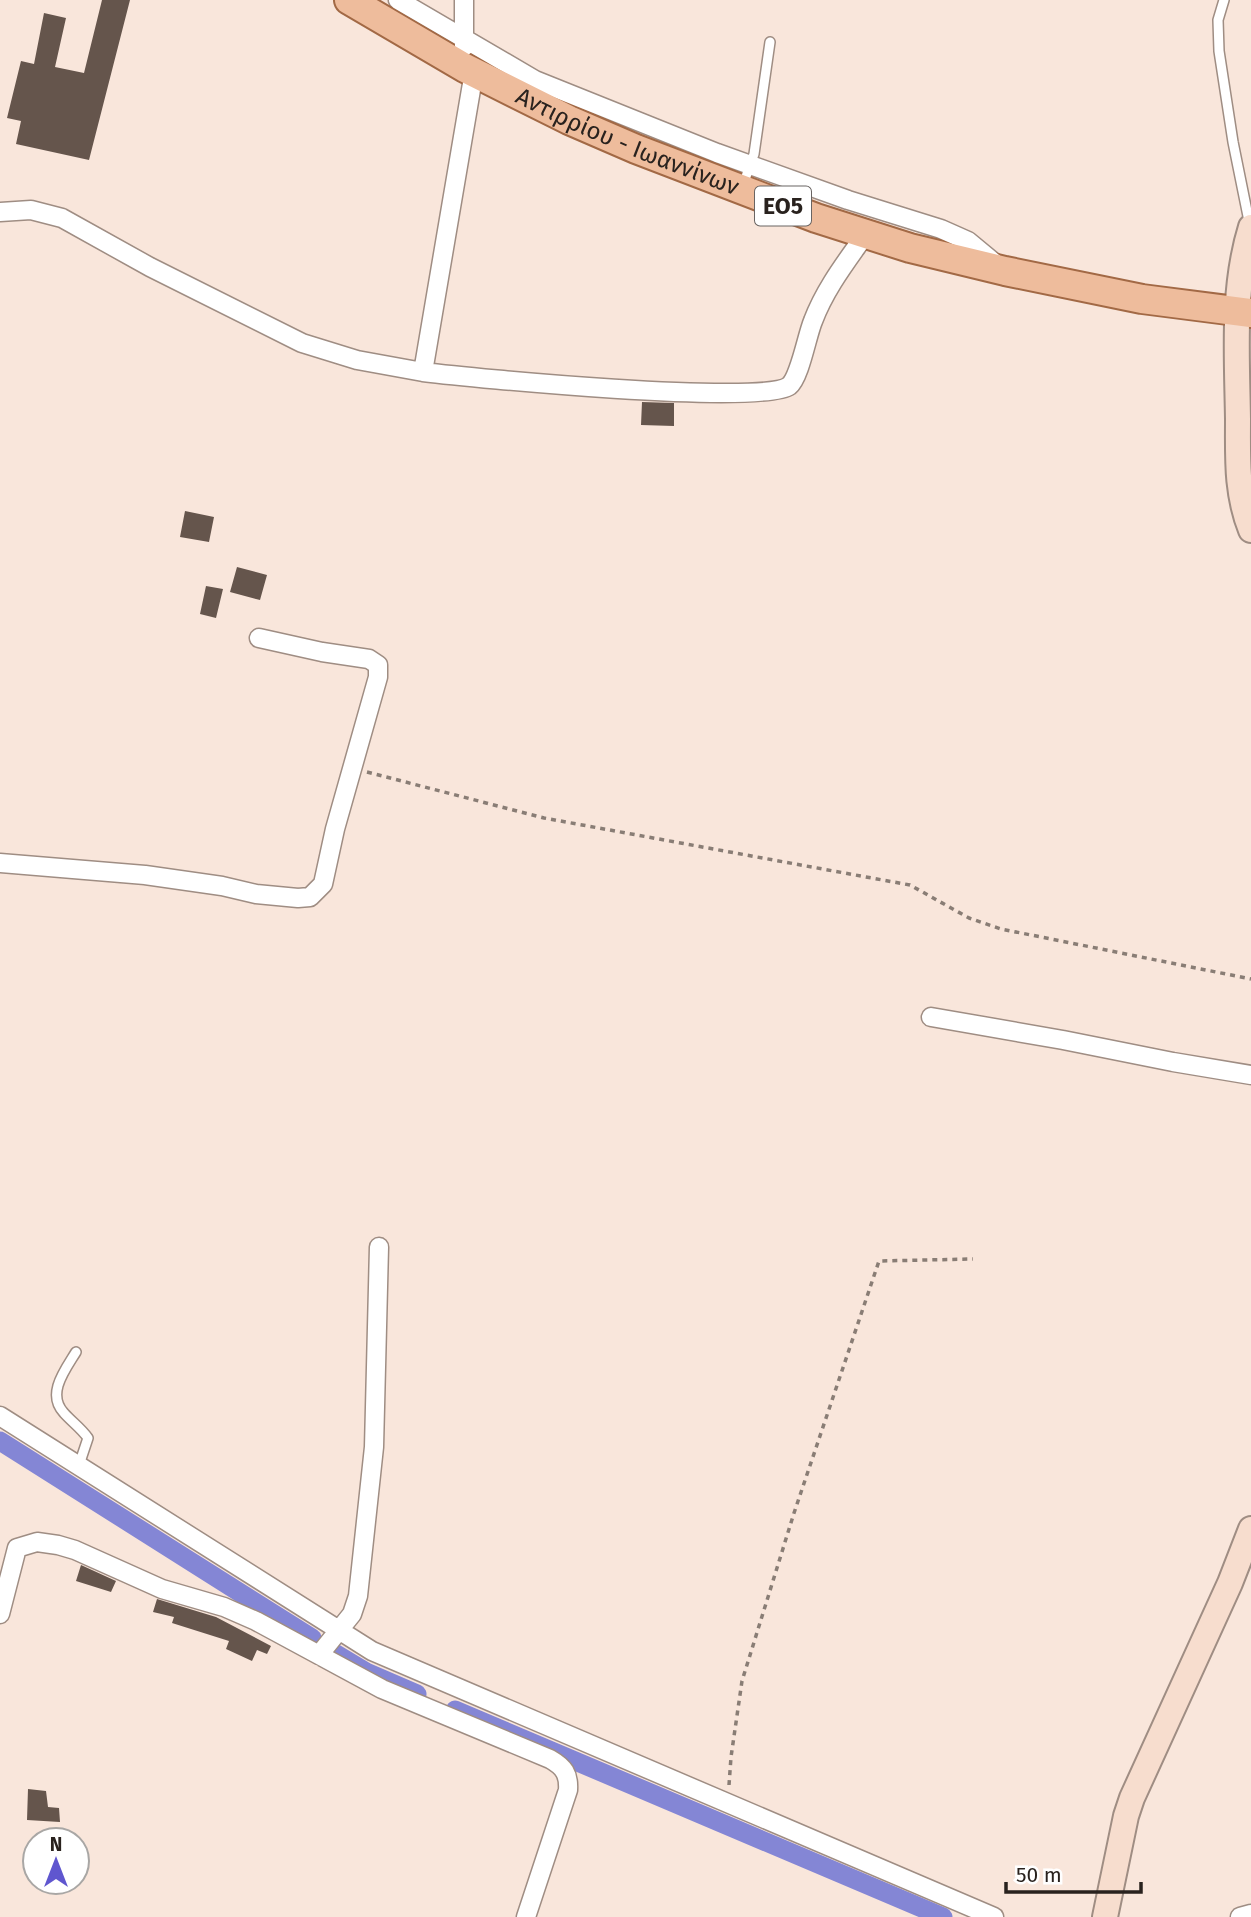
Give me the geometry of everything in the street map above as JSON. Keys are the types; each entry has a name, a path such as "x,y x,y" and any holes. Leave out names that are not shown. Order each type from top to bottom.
{"main road":[{"name":"Αντιρρίου - Ιωαννίνων","path":"349,0 469,70 591,130 746,177 865,235 950,259 1142,299 1244,312"}],"street":[{"path":"398,0 535,80 746,177 941,229 968,241 1005,271"},
{"path":"423,372 469,70 463,37 464,0"},
{"path":"0,212 31,210 62,218 150,267 302,342 357,360 423,372 558,385 731,393 755,393 783,388 794,379 813,321 830,286 865,235"},
{"path":"1251,227 1242,261 1244,312 1238,474 1243,508 1251,530"},
{"path":"0,863 145,875 270,896 310,897 323,884 328,854 378,677 378,664 369,659 259,638"},
{"path":"931,1017 1251,1074"},
{"path":"319,1656 352,1614 358,1597 374,1447 379,1247"},
{"path":"0,1416 372,1651 994,1917"},
{"path":"1105,1917 1132,1798 1230,1583 1251,1529"},
{"path":"0,1614 17,1548 46,1542 75,1550 162,1589 224,1607 256,1621 382,1689 550,1759 564,1769 568,1790 526,1917"},
{"path":"1240,1917 1251,1914"}],"lane":[{"path":"1224,0 1218,20 1219,51 1233,142 1251,227"},
{"path":"746,177 771,42"},
{"path":"76,1352 61,1377 56,1398 63,1412 88,1438 79,1465"}],"path":[{"path":"352,768 544,818 910,885 969,918 1001,929 1251,979"},
{"path":"729,1804 731,1757 742,1681 794,1513 879,1261 973,1259"}],"building":[{"path":"102,0 130,0 89,160 16,144 21,121 7,118 21,61 34,64 44,13 66,18 55,67 84,73"},
{"path":"642,402 674,403 674,426 641,425"},
{"path":"185,511 214,517 209,542 180,537"},
{"path":"237,567 267,575 260,600 230,592"},
{"path":"206,586 223,589 216,618 200,614"},
{"path":"81,1565 116,1581 111,1592 76,1581"},
{"path":"157,1599 216,1617 271,1646 267,1654 257,1650 252,1661 226,1649 229,1641 172,1623 174,1617 153,1612"},
{"path":"28,1789 46,1791 48,1807 59,1808 60,1822 27,1820"}],"waterway":[{"path":"0,1441 312,1638"},
{"path":"331,1651 366,1672 417,1694"},
{"path":"455,1710 943,1917"}]}
